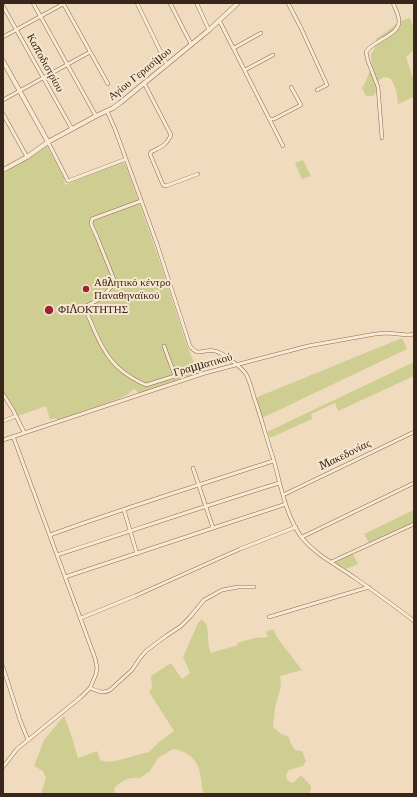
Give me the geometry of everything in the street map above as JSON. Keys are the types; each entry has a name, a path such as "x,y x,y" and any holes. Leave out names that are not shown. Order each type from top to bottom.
{"street":[{"path":"33,3 96,116"},
{"path":"3,37 63,3 108,84"},
{"path":"137,3 167,64"},
{"path":"170,3 191,44"},
{"name":"Αγίου Γερασίμου","path":"3,170 27,157 48,142 113,108 209,30 238,3"},
{"path":"288,3 327,85 317,90"},
{"path":"382,138 378,87 366,52 368,48 386,37 398,26 400,21 393,3"},
{"path":"197,4 209,30"},
{"name":"Καποδιστρίου","path":"3,6 72,129"},
{"path":"220,20 283,146"},
{"path":"234,48 261,33"},
{"path":"3,100 90,52"},
{"path":"245,70 273,55"},
{"path":"3,61 68,181 126,159"},
{"path":"144,83 171,135 168,142 150,154 163,185 166,186 198,174"},
{"path":"270,120 301,105 291,87"},
{"path":"107,111 157,244 190,346 199,352 210,350 215,351 237,365 246,373 286,504 302,537 320,555 369,587 414,621"},
{"path":"3,114 27,157"},
{"path":"140,201 92,219 91,224 115,282 102,298 88,305 86,311 104,351 111,360 133,379 146,385 175,376 164,346"},
{"name":"Γραμματικού","path":"3,440 187,378 308,346 375,334 414,334"},
{"path":"3,394 24,432"},
{"path":"3,421 16,416"},
{"name":"Μακεδονίας","path":"283,495 414,432"},
{"path":"3,767 17,749 90,688 97,668 81,618 13,436"},
{"path":"50,535 199,484 274,461"},
{"path":"193,468 213,528"},
{"path":"57,555 279,483"},
{"path":"302,537 414,483"},
{"path":"65,577 286,504"},
{"path":"124,510 137,554"},
{"path":"331,562 414,524"},
{"path":"81,618 135,596 240,549 296,527"},
{"path":"90,688 102,693 110,690 132,670 146,652 181,626 204,600 222,590 238,587 254,587"},
{"path":"269,617 369,587"},
{"path":"3,667 28,740"}],"green space":[{"path":"410,18 414,29 414,50 406,57 414,81 414,97 398,104 394,84 390,78 384,77 379,80 376,92 373,96 366,96 362,88 372,65 371,54 375,48 376,39 399,22"},
{"name":"Αθλητικό κέντρο Παναθηναϊκού","path":"47,146 64,178 65,185 120,162 124,163 126,166 160,262 186,343 198,373 139,393 134,389 116,400 58,420 55,418 50,420 46,406 18,416 3,392 3,174"},
{"path":"303,160 311,176 302,179 295,163"},
{"path":"402,338 407,349 262,418 255,398"},
{"path":"414,362 414,376 338,411 335,403 311,414 312,419 272,437 270,437 267,432"},
{"path":"414,510 414,522 369,543 364,534"},
{"path":"353,554 358,564 346,569 337,564 336,562"},
{"path":"202,619 207,626 209,648 211,653 238,645 237,643 255,638 268,637 266,632 273,629 278,639 302,670 280,676 281,687 275,707 273,727 281,734 289,737 295,750 302,751 306,761 303,766 289,770 286,775 287,780 293,783 301,775 311,786 310,794 204,794 199,770 194,759 182,751 173,749 158,758 150,771 140,778 132,778 120,783 114,788 115,794 41,794 46,778 43,771 34,766 44,740 64,716 78,758 97,751 100,760 107,762 149,752 159,742 174,731 149,692 152,688 151,676 171,663 182,679 190,673 183,657 198,623"}],"place":[{"name":"Αθλητικό κέντρο Παναθηναϊκού","path":"86,289"},
{"name":"ΦΙΛΟΚΤΗΤΗΣ","path":"49,310"}]}
